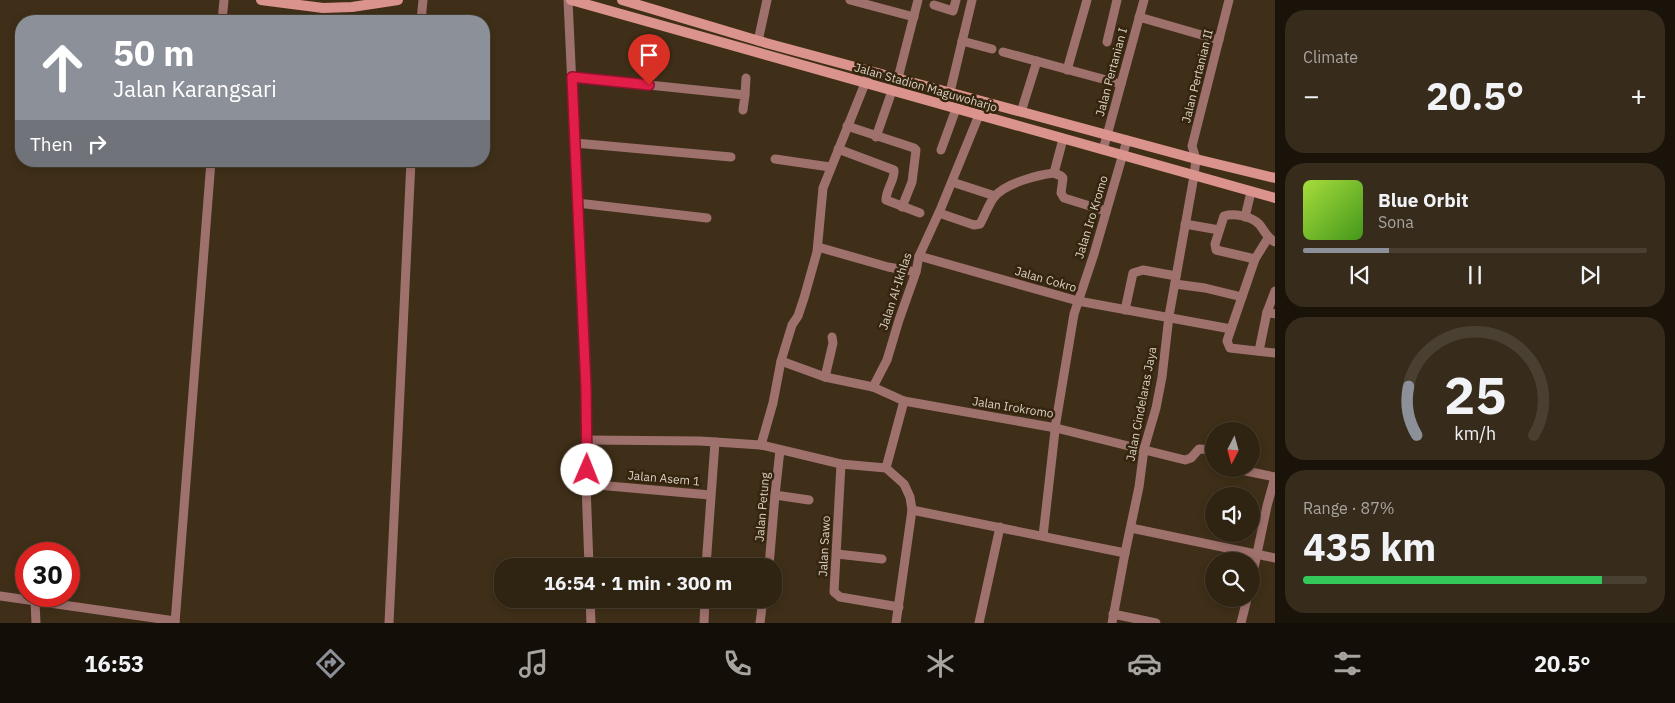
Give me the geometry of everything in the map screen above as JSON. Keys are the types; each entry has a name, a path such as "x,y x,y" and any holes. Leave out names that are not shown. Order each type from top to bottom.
{"main road":[{"path":"261,0 323,8 352,7 398,0"},
{"name":"Jalan Stadion Maguwoharjo","path":"569,0 614,11 1275,198"},
{"path":"614,11 617,0"},
{"name":"Jalan Stadion Maguwoharjo","path":"622,0 758,41 1196,159 1275,178"}],"street":[{"path":"223,15 224,0"},
{"path":"422,15 423,0"},
{"path":"569,0 586,388 586,484 589,558"},
{"path":"758,41 767,0"},
{"path":"850,0 914,16"},
{"path":"898,78 918,0"},
{"path":"953,11 956,0"},
{"path":"950,92 972,0"},
{"path":"1067,70 1087,0"},
{"path":"1106,42 1118,0"},
{"name":"Jalan Pertanian I","path":"1103,150 1144,0"},
{"name":"Jalan Pertanian II","path":"1196,159 1192,146 1229,0"},
{"path":"934,5 968,14"},
{"path":"1139,17 1219,40"},
{"path":"962,41 992,49"},
{"path":"1003,52 1121,84"},
{"path":"1021,112 1037,62"},
{"path":"761,445 773,403 781,361 792,325 798,316 804,298 818,247 823,188 870,71"},
{"path":"572,77 745,95"},
{"path":"743,110 746,78"},
{"path":"876,136 892,91"},
{"path":"940,150 956,109"},
{"name":"Jalan Al-Ikhlas","path":"873,387 887,360 916,272 919,256 939,213 979,115"},
{"path":"847,126 916,150 912,182 902,207"},
{"path":"1054,173 1063,139"},
{"name":"Jalan Iro Kromo","path":"1078,301 1127,140"},
{"path":"575,143 731,157"},
{"path":"838,148 894,170 887,190 886,200 920,213"},
{"path":"775,159 830,167"},
{"name":"Jalan Cindelaras Jaya","path":"1113,619 1124,553 1139,487 1144,449 1156,408 1162,377 1169,316 1196,159"},
{"path":"75,607 175,622 211,167"},
{"path":"388,623 411,167"},
{"path":"939,213 978,225 996,196 1008,187 1037,175 1054,173 1063,178 1061,194 1064,198 1106,211"},
{"path":"952,182 996,196"},
{"path":"1246,217 1251,192"},
{"path":"577,203 706,218"},
{"path":"1255,259 1217,250 1215,246 1224,216 1246,217 1258,224 1272,240 1255,259 1227,341 1228,346 1275,353"},
{"path":"1185,224 1219,230"},
{"path":"818,247 888,267 916,272"},
{"name":"Jalan Cokro","path":"919,256 1078,301 1169,316 1231,329"},
{"path":"1125,310 1133,273 1143,270 1242,297"},
{"path":"1259,351 1271,313 1275,291"},
{"name":"Jalan Irokromo","path":"873,387 904,401 1056,428 1074,314 1078,301"},
{"path":"825,377 833,343 832,337"},
{"path":"781,361 825,377 873,387"},
{"path":"886,468 904,401"},
{"path":"1043,536 1056,428 1188,460 1199,449 1205,449"},
{"path":"587,440 714,442 761,445 841,464 886,468 904,484 910,497 912,510 896,623"},
{"path":"706,558 714,442"},
{"name":"Jalan Petung","path":"770,558 780,450"},
{"name":"Jalan Sawo","path":"841,464 834,592 838,596 899,607"},
{"path":"1258,552 1275,477 1260,474"},
{"name":"Jalan Asem 1","path":"586,484 710,495"},
{"path":"775,495 809,500"},
{"path":"912,510 1124,553"},
{"path":"979,623 1000,527"},
{"path":"1131,528 1253,552"},
{"path":"837,554 882,559"},
{"path":"1260,554 1275,558"},
{"path":"0,596 15,598"},
{"path":"35,607 36,623"},
{"path":"1241,623 1245,607"},
{"path":"590,608 591,623"},
{"path":"704,623 705,608"},
{"path":"760,623 762,608"},
{"path":"1113,619 1156,623"}],"route":[{"path":"587,470 586,388 572,77 649,85"}]}
